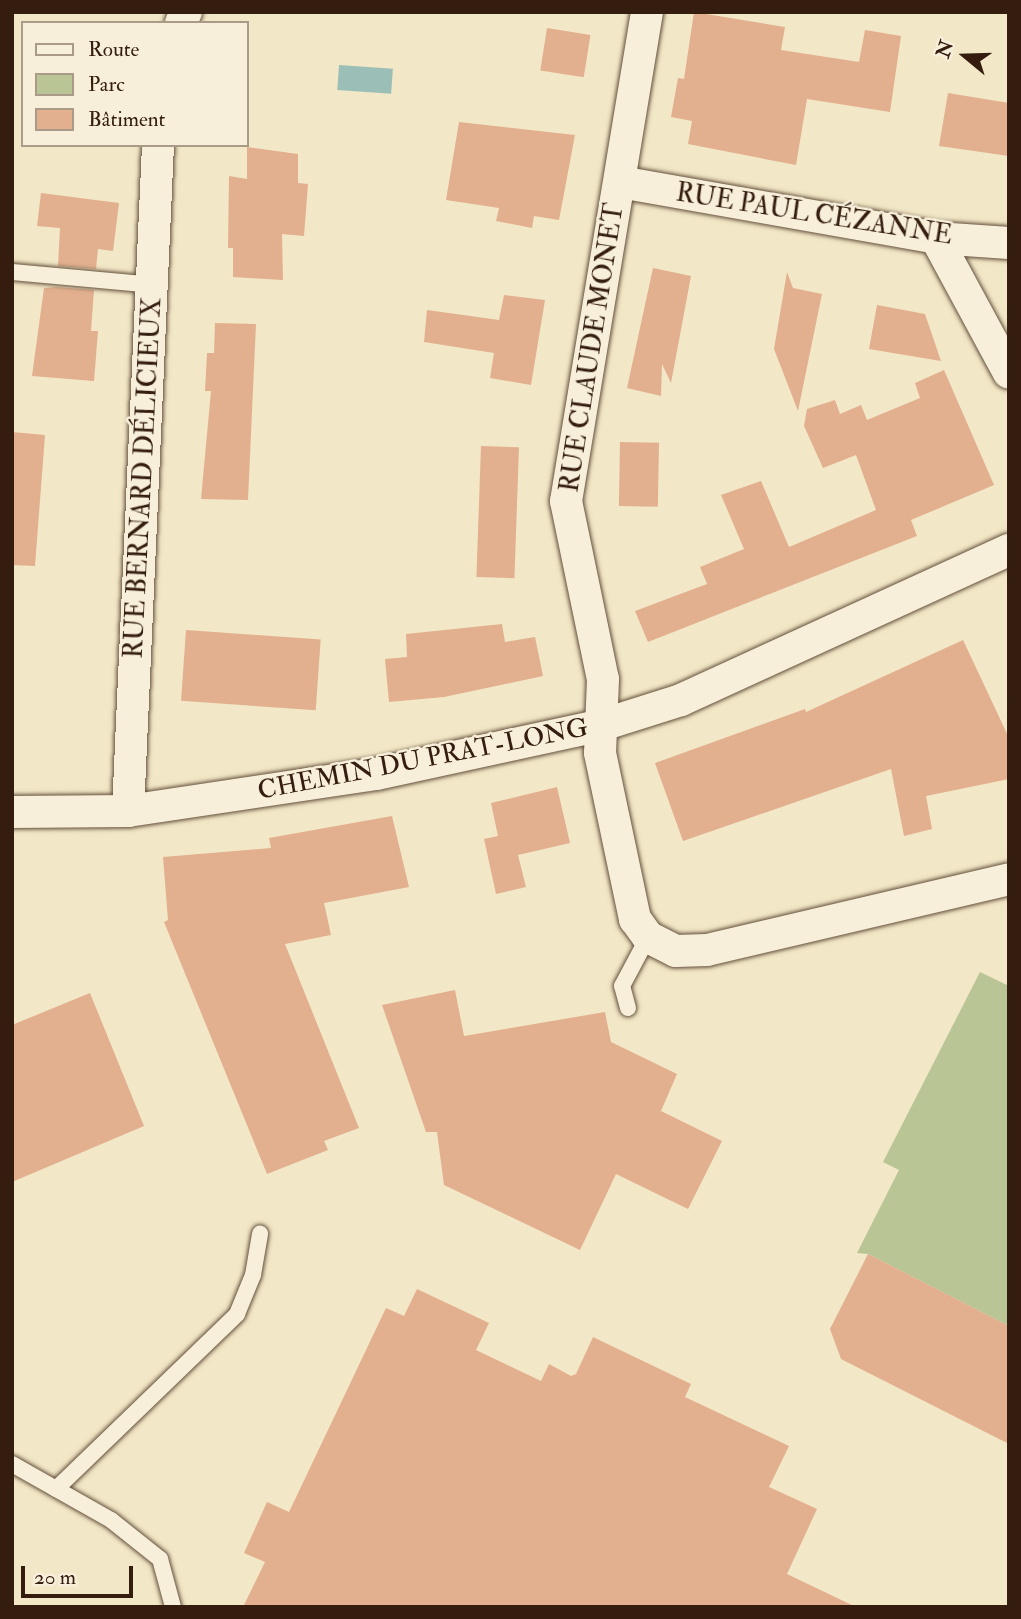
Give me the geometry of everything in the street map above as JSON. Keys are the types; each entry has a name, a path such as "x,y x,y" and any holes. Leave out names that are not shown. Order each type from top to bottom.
{"street":[{"name":"RUE CLAUDE MONET","path":"647,12 566,501 603,679 600,753 635,919 648,937"},
{"name":"RUE BERNARD DÉLICIEUX","path":"128,811 154,285 158,147"},
{"name":"RUE PAUL CÉZANNE","path":"620,182 936,238 1009,243"},
{"path":"936,238 1009,373"},
{"name":"CHEMIN DU PRAT-LONG","path":"12,811 128,811 376,774 603,725 704,690 1009,550"},
{"path":"648,937 676,951 707,950 1009,879"}],"lane":[{"path":"12,272 154,285"},
{"path":"628,1008 622,986 648,937"},
{"path":"56,1489 237,1314 253,1275 260,1234"},
{"path":"12,1464 111,1520 160,1559 173,1607"}],"green space":[{"path":"980,972 1009,986 1009,1326 868,1254 857,1253 899,1170 883,1162"}],"water":[{"path":"339,65 393,69 391,94 337,90"}],"building":[{"path":"694,12 785,27 781,50 859,62 865,30 901,36 890,112 807,99 796,165 688,144 692,121 671,117 678,78 684,79"},
{"path":"547,28 590,35 584,77 540,70"},
{"path":"948,93 1009,103 1009,156 939,146"},
{"path":"459,122 575,135 559,220 534,216 532,228 496,221 499,208 446,200"},
{"path":"247,147 298,154 298,183 308,184 304,236 282,234 283,280 233,277 233,248 228,248 229,176 247,179"},
{"path":"41,193 119,203 113,251 98,249 96,269 58,266 60,228 37,226"},
{"path":"653,268 691,276 671,383 662,364 661,396 627,388"},
{"path":"787,272 793,288 822,294 798,411 774,349"},
{"path":"44,288 94,290 91,331 98,331 94,381 32,376"},
{"path":"504,295 545,300 531,385 490,378 494,353 424,342 427,310 499,320"},
{"path":"877,305 925,314 941,361 869,349"},
{"path":"215,323 256,324 248,500 201,499 211,391 205,391 207,353 214,353"},
{"path":"944,370 994,485 911,520 917,536 648,642 635,611 707,584 700,567 744,549 721,495 761,481 789,547 876,510 856,455 823,468 804,426 807,409 835,400 840,414 861,405 867,420 920,398 915,383"},
{"path":"12,432 45,435 35,566 12,565"},
{"path":"620,442 659,443 658,507 619,506"},
{"path":"481,446 519,447 514,578 476,577"},
{"path":"502,624 505,642 535,637 543,676 444,697 389,702 385,659 407,657 406,634"},
{"path":"186,630 321,639 316,710 181,701"},
{"path":"963,640 1009,738 1009,779 926,796 932,829 904,836 891,769 683,841 655,763 805,709 806,712"},
{"path":"557,787 570,843 518,855 526,887 496,894 484,839 498,836 491,803"},
{"path":"392,816 409,887 324,903 331,935 285,944 359,1128 324,1141 328,1150 267,1174 164,922 168,920 163,857 271,848 269,838"},
{"path":"455,990 464,1036 605,1012 611,1042 677,1074 661,1111 722,1141 688,1209 616,1174 580,1250 444,1185 437,1132 426,1132 382,1005"},
{"path":"90,993 144,1126 12,1182 12,1025"},
{"path":"868,1254 1009,1326 1009,1444 841,1359 830,1329"},
{"path":"417,1289 489,1323 476,1350 541,1381 549,1364 571,1376 576,1374 593,1337 691,1384 685,1397 789,1446 769,1487 817,1509 787,1574 856,1607 243,1607 265,1562 244,1553 267,1502 289,1512 386,1308 404,1316"}]}
